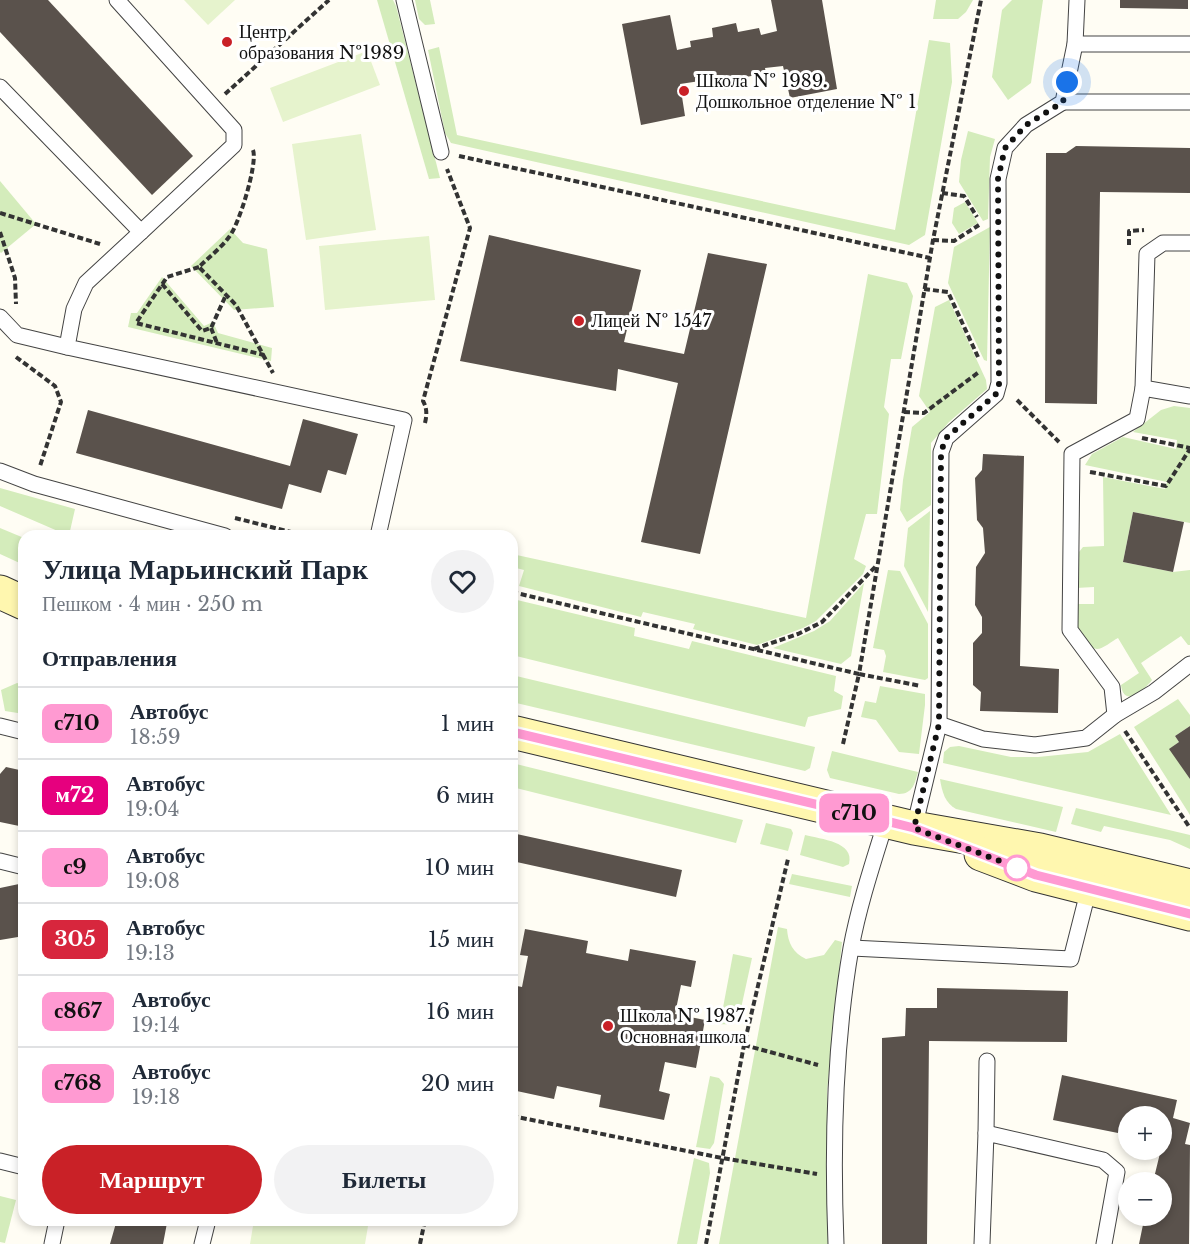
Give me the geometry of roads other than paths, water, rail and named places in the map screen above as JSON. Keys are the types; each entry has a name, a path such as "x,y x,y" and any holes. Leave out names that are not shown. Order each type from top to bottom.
{"main road":[{"path":"0,592 18,600"},
{"path":"518,733 900,824 1040,850 1190,886"},
{"path":"900,824 1036,875 1190,914"}],"lane":[{"path":"67,347 74,309 86,283 234,145 234,130 117,0"},
{"path":"404,0 441,152"},
{"path":"1063,102 1075,44 1077,0"},
{"path":"1075,44 1190,45"},
{"path":"0,87 141,232"},
{"path":"836,1244 833,1177 837,1070 852,948 868,880 900,824 939,724 941,452 946,438 996,394 999,384 991,368 998,179 1005,148 1026,125 1063,102 1190,102"},
{"path":"1115,715 1112,687 1070,630 1072,454 1137,419 1143,388 1147,254 1163,243 1190,243"},
{"path":"0,317 17,335 404,420 379,530"},
{"path":"1143,388 1190,396"},
{"path":"0,471 34,484 203,530"},
{"path":"939,724 983,739 1035,745 1086,738 1115,715 1154,692 1190,664"},
{"path":"0,726 18,730"},
{"path":"0,861 18,866"},
{"path":"852,948 1071,959 1089,888"},
{"path":"982,1244 987,1060"},
{"path":"986,1133 1103,1160 1117,1172 1104,1244"},
{"path":"0,1161 18,1166"},
{"path":"52,1244 56,1226"},
{"path":"202,1244 206,1226"}],"place":[{"name":"Центр образования №1989","path":"227,42"},
{"name":"Школа № 1989. Дошкольное отделение № 1","path":"684,91"},
{"name":"Лицей № 1547","path":"579,321"},
{"name":"Школа № 1987. Основная школа","path":"608,1026"}]}
